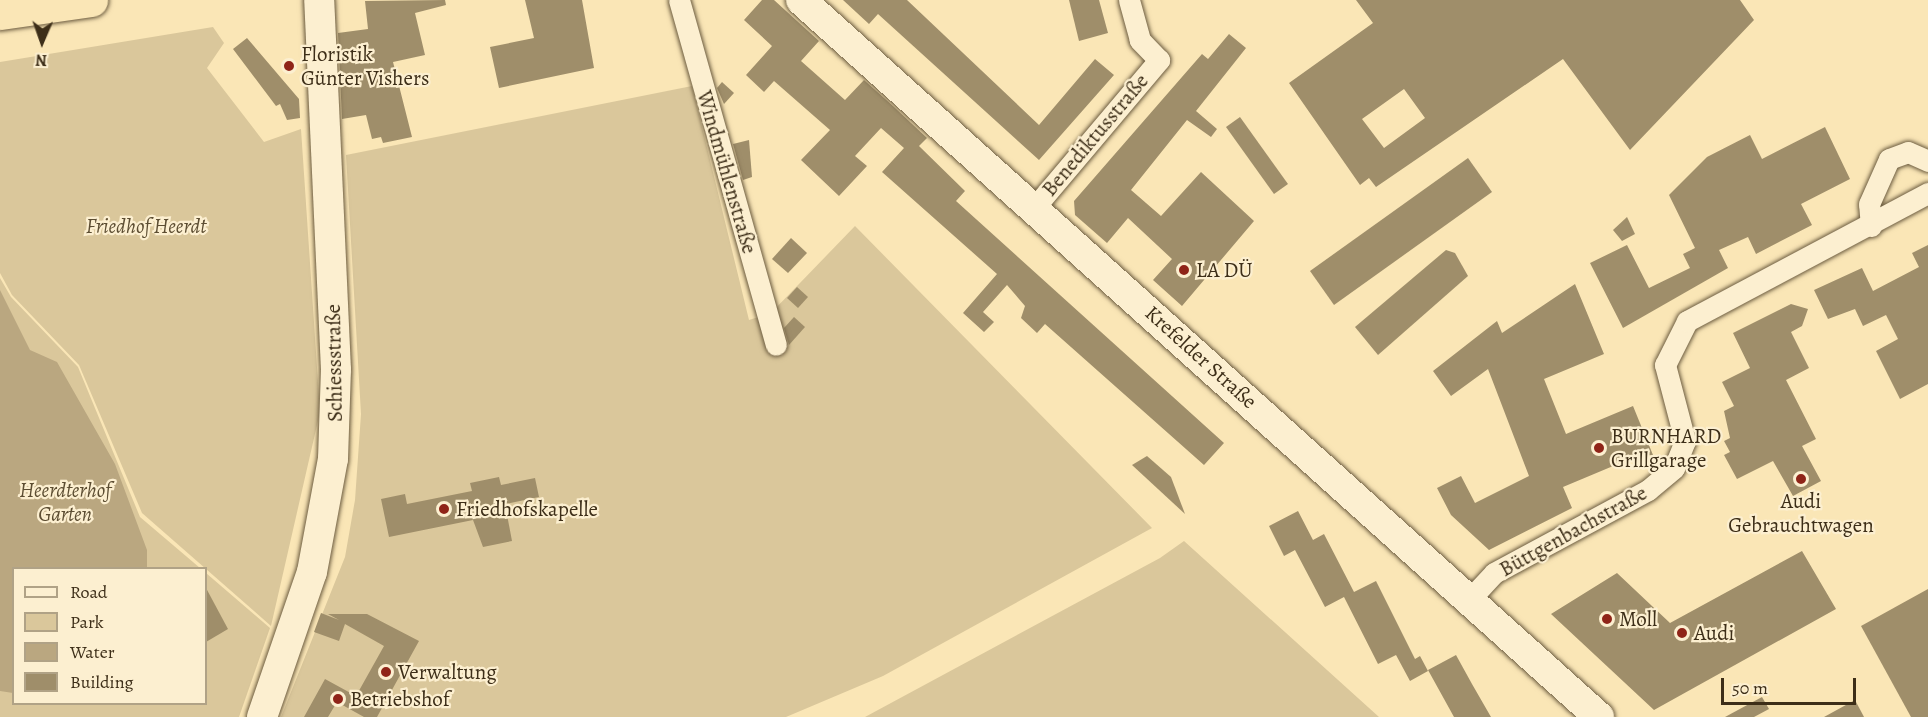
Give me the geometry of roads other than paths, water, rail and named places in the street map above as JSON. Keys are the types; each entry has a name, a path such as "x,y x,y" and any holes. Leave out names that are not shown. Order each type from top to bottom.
{"highway":[{"path":"0,13 91,0"}],"main road":[{"name":"Schiessstraße","path":"262,717 312,572 333,459 336,370 319,0"},
{"name":"Krefelder Straße","path":"801,0 1599,717"}],"street":[{"name":"Windmühlenstraße","path":"679,0 776,345"},
{"name":"Benediktusstraße","path":"1034,208 1159,60 1140,40 1129,0"},
{"path":"1871,226 1869,204 1889,159 1908,152 1928,160"},
{"name":"Büttgenbachstraße","path":"1469,600 1494,573 1648,490 1674,468 1685,441 1665,365 1687,321 1871,226 1928,193"}],"water":[{"name":"Heerdterhof Garten","path":"0,290 30,350 57,362 115,464 147,550 147,567 12,567 12,693 0,691"}],"place":[{"name":"Floristik Günter Vishers","path":"289,66"},
{"name":"LA DÜ","path":"1184,270"},
{"name":"BURNHARD Grillgarage","path":"1599,448"},
{"name":"Audi Gebrauchtwagen","path":"1801,479"},
{"name":"Friedhofskapelle","path":"444,509"},
{"name":"Moll","path":"1607,619"},
{"name":"Audi","path":"1682,633"},
{"name":"Verwaltung","path":"386,672"},
{"name":"Betriebshof","path":"338,699"}],"park label":[{"name":"Friedhof Heerdt","path":"146,226"}]}
